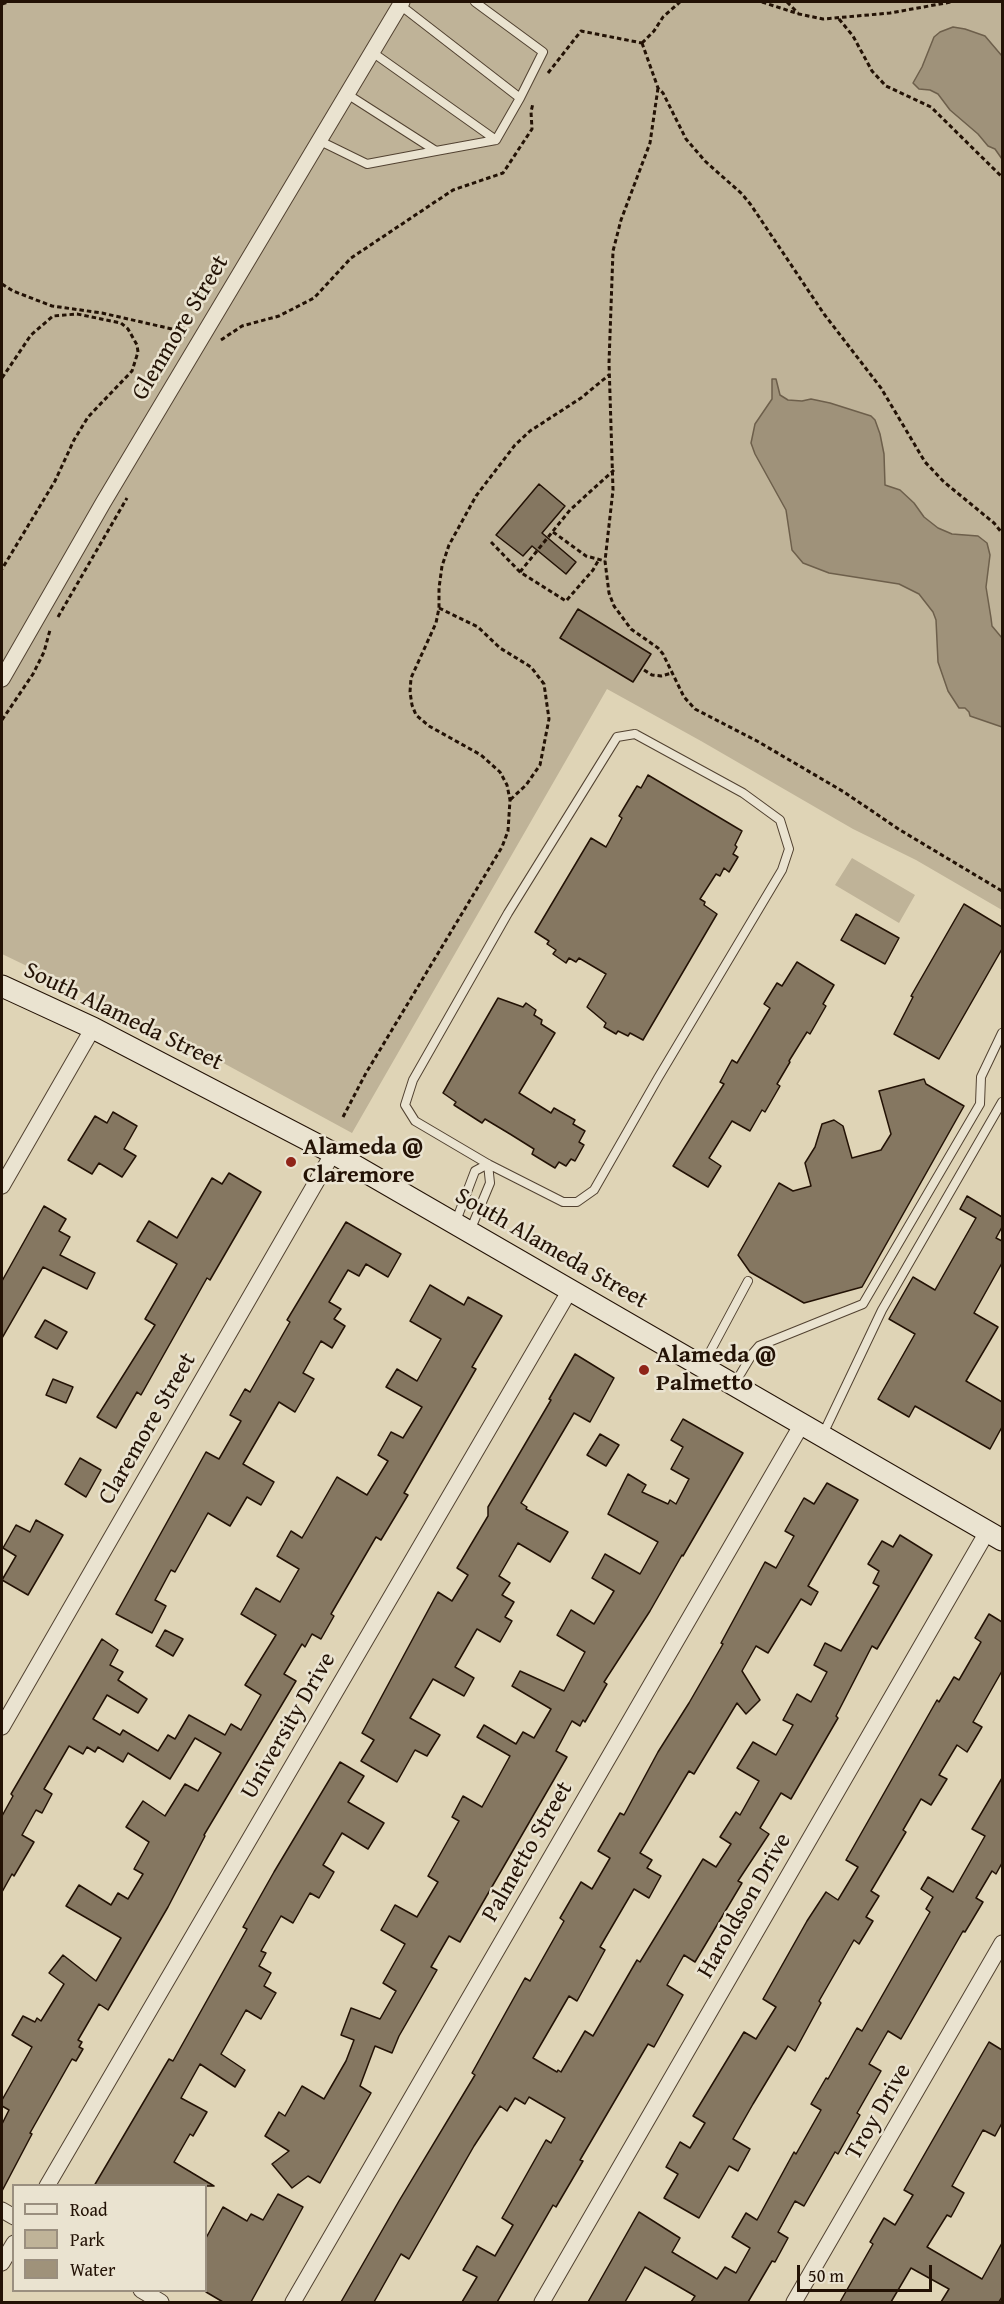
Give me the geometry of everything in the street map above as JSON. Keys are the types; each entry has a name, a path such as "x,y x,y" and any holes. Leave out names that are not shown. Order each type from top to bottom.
{"main road":[{"name":"South Alameda Street","path":"2,986 93,1028 333,1153 463,1226 995,1536"}],"street":[{"name":"Glenmore Street","path":"2,679 401,3"},
{"path":"2,1186 93,1028"},
{"name":"Claremore Street","path":"2,1727 333,1153"},
{"name":"University Drive","path":"48,2184 570,1290"},
{"name":"Palmetto Street","path":"293,2302 802,1424"},
{"name":"Haroldson Drive","path":"542,2302 995,1536"},
{"name":"Troy Drive","path":"794,2302 1002,1944"},
{"path":"2,2263 12,2246"},
{"path":"144,2292 161,2302"}],"lane":[{"path":"320,141 367,164 496,140 543,52 475,2"},
{"path":"401,3 520,98"},
{"path":"372,52 496,140"},
{"path":"347,94 436,151"},
{"path":"635,734 742,794 780,820 789,849 782,870 594,1190 577,1202 563,1202 488,1164 415,1122 405,1105 413,1080 508,913 616,737 635,734"},
{"path":"734,1385 759,1346 863,1304 980,1104 981,1077 1002,1033"},
{"path":"822,1436 882,1310 1002,1102"},
{"path":"463,1226 490,1183 488,1164"},
{"path":"463,1226 475,1171 488,1164"},
{"path":"702,1366 748,1281"}],"path":[{"path":"2,4 8,2"},
{"path":"642,43 663,17 680,2"},
{"path":"762,2 823,19 890,13 951,2"},
{"path":"788,2 799,14"},
{"path":"839,19 853,36 872,71 886,86 932,107 1002,177"},
{"path":"546,76 581,31 642,43"},
{"path":"642,43 658,87 686,139 751,205 829,321 881,388 925,462 944,482 994,523 1002,533"},
{"path":"658,87 650,143 621,220 613,251 609,375 614,490 604,561 609,593 614,606 631,629 658,648 684,697 695,709 757,741 844,792 900,830 1002,891"},
{"path":"218,342 233,331 279,316 314,298 351,258 453,190 503,173 532,129 531,112 536,96"},
{"path":"2,284 13,291 52,306 93,311 172,329 184,336 190,343"},
{"path":"2,378 31,335 53,316 76,314 121,324 128,329 137,345 138,352 132,371 88,417 74,440 55,481 2,569"},
{"path":"343,1117 366,1073 501,847 508,831 510,800 507,785 500,772 481,755 429,726 416,714 412,705 411,678 436,623 440,608 439,588 442,566 449,545 476,495 515,445 530,431 581,398 609,375"},
{"path":"520,572 570,510 614,470"},
{"path":"2,720 36,669 55,622 129,495"},
{"path":"553,532 586,556 604,561"},
{"path":"491,542 520,572 566,601 598,561"},
{"path":"440,608 478,627 500,648 531,667 544,684 549,720 540,765 526,785 510,800"},
{"path":"644,670 652,675 661,676 672,673"}],"green space":[{"path":"2,2 1002,2 1002,910 916,860 853,829 607,689 352,1133 181,1040 2,954"},
{"path":"852,858 915,895 899,923 835,885"}],"water":[{"path":"953,27 985,36 1002,56 1002,159 995,149 988,146 978,134 950,110 938,94 930,90 919,89 913,83 934,37"},
{"path":"772,379 776,379 780,395 788,400 811,399 871,416 880,434 884,454 885,485 900,490 914,503 924,517 938,528 952,534 978,536 987,543 990,555 986,587 992,626 1002,638 1002,727 970,716 965,708 959,708 948,691 938,662 936,620 933,612 919,594 899,584 829,573 803,563 792,550 786,510 751,443 755,424 772,399"}],"building":[{"path":"539,484 565,506 542,533 576,562 566,574 532,546 523,556 496,535"},
{"path":"578,609 651,654 633,682 560,638"},
{"path":"648,775 742,831 733,854 738,857 729,872 724,868 720,876 716,874 700,899 705,902 704,905 717,914 643,1040 630,1033 628,1036 618,1031 616,1034 604,1027 606,1023 587,1007 606,974 579,958 576,962 569,958 566,963 553,954 556,950 547,944 549,941 535,932 591,838 606,847 622,818 619,816 637,786 641,788"},
{"path":"964,904 1002,927 1002,949 939,1059 894,1034 913,997 911,996"},
{"path":"856,914 899,938 885,964 841,940"},
{"path":"797,962 834,985 823,1004 826,1006 810,1034 807,1032 789,1061 777,1084 780,1086 765,1112 762,1110 750,1131 732,1121 709,1158 721,1166 708,1187 673,1166 724,1084 720,1082 732,1060 737,1063 770,1008 764,1004 777,983 782,986"},
{"path":"498,998 523,1007 526,1003 536,1010 534,1015 542,1020 541,1024 555,1033 519,1093 551,1113 554,1108 575,1120 573,1124 585,1131 579,1142 584,1145 575,1161 571,1159 566,1166 559,1162 555,1168 532,1154 534,1149 485,1119 482,1123 454,1105 456,1102 443,1093"},
{"path":"924,1079 926,1084 964,1106 862,1287 804,1303 750,1272 738,1255 779,1183 793,1191 811,1186 805,1163 815,1147 822,1124 834,1120 843,1126 852,1158 881,1150 891,1134 879,1091"},
{"path":"113,1112 137,1126 124,1149 136,1156 122,1177 99,1163 92,1174 68,1160 95,1116 107,1123"},
{"path":"229,1173 261,1192 210,1280 207,1278 141,1395 137,1392 116,1428 97,1417 155,1325 145,1319 177,1264 137,1241 149,1221 177,1238 212,1178 222,1184"},
{"path":"967,1196 1002,1217 1002,1227 996,1238 1002,1241 1002,1263 974,1313 998,1327 966,1381 1002,1402 1002,1427 990,1449 915,1406 909,1417 878,1399 915,1334 889,1319 913,1277 935,1290 976,1218 960,1209"},
{"path":"44,1206 66,1219 59,1231 70,1237 60,1255 95,1273 87,1289 43,1267 2,1338 2,1281"},
{"path":"346,1222 401,1254 388,1277 366,1264 359,1276 348,1270 329,1302 341,1309 334,1319 345,1326 332,1348 321,1341 303,1373 314,1379 295,1412 279,1402 243,1464 274,1482 261,1505 247,1497 230,1526 208,1513 175,1572 171,1570 155,1600 166,1606 152,1633 116,1614 206,1452 219,1459 241,1421 230,1415 245,1389 250,1392 290,1322 287,1320"},
{"path":"430,1285 464,1305 468,1297 502,1316 472,1367 476,1369 404,1493 408,1495 381,1540 376,1537 331,1614 334,1616 321,1639 312,1634 305,1647 302,1644 284,1674 296,1681 204,1835 168,1907 108,2010 99,2004 78,2040 82,2042 79,2047 83,2049 76,2061 72,2059 30,2133 32,2134 2,2191 2,2124 9,2110 2,2106 2,2100 32,2047 12,2035 23,2016 35,2022 37,2018 41,2021 64,1984 49,1973 63,1955 96,1981 121,1938 66,1906 79,1885 111,1905 118,1893 128,1899 143,1874 134,1869 149,1842 126,1827 143,1801 165,1816 185,1784 198,1791 221,1753 195,1738 170,1779 128,1753 123,1762 98,1747 95,1752 87,1747 83,1754 69,1746 44,1789 52,1794 42,1813 36,1810 22,1835 34,1842 2,1892 2,1816 13,1796 11,1794 102,1639 118,1650 110,1665 123,1672 118,1680 147,1699 138,1713 107,1695 93,1719 120,1735 123,1730 158,1751 168,1735 175,1739 189,1715 225,1735 231,1724 241,1730 261,1695 245,1685 276,1635 241,1614 256,1588 280,1602 299,1569 277,1556 291,1531 302,1538 337,1477 367,1495 388,1461 378,1455 391,1432 403,1438 422,1407 386,1387 397,1369 417,1381 441,1339 410,1321"},
{"path":"45,1320 67,1332 57,1349 35,1337"},
{"path":"575,1354 614,1378 590,1422 574,1413 521,1503 527,1507 526,1509 568,1532 550,1562 518,1543 499,1576 510,1583 502,1595 514,1602 505,1617 512,1621 500,1642 477,1629 455,1667 474,1678 464,1696 433,1679 410,1718 440,1735 427,1756 415,1750 397,1782 361,1761 374,1740 362,1733 438,1592 452,1601 468,1575 457,1568 488,1516 488,1507 551,1400 549,1399"},
{"path":"53,1379 73,1387 66,1403 46,1395"},
{"path":"683,1419 743,1453 650,1611 604,1682 607,1684 585,1722 583,1720 580,1726 572,1721 556,1751 567,1757 460,1942 449,1936 431,1967 437,1970 399,2036 392,2053 375,2046 360,2086 371,2093 320,2183 308,2176 292,2188 272,2164 289,2151 265,2136 279,2112 285,2116 302,2086 324,2099 346,2061 354,2040 341,2035 351,2008 380,2019 396,1991 383,1983 405,1944 381,1930 395,1905 417,1917 438,1882 428,1876 459,1821 452,1817 463,1796 482,1807 510,1756 477,1737 484,1725 516,1744 523,1732 534,1738 551,1709 512,1686 520,1671 564,1691 585,1652 557,1635 571,1610 594,1624 614,1591 592,1578 605,1554 640,1574 658,1542 608,1514 628,1474 646,1485 642,1492 668,1504 670,1500 676,1504 689,1479 671,1469 683,1447 671,1440"},
{"path":"600,1434 619,1445 606,1466 587,1455"},
{"path":"80,1458 101,1470 86,1497 65,1484"},
{"path":"827,1483 858,1500 808,1586 818,1592 811,1605 801,1599 768,1653 756,1646 742,1671 760,1700 746,1714 737,1703 694,1774 689,1771 640,1853 652,1860 647,1868 661,1876 649,1898 634,1889 600,1947 605,1950 577,2001 569,1996 533,2058 561,2072 585,2031 593,2036 637,1960 640,1962 703,1859 716,1867 731,1844 720,1837 736,1812 740,1815 759,1781 737,1768 753,1742 776,1755 793,1725 783,1720 797,1694 811,1702 827,1672 814,1665 825,1643 841,1651 879,1586 873,1583 879,1571 868,1564 882,1541 893,1547 900,1535 932,1555 877,1649 872,1646 836,1716 838,1718 791,1799 781,1793 760,1828 769,1834 738,1881 742,1883 695,1962 684,1955 667,1985 683,1995 654,2047 648,2044 580,2160 583,2161 556,2207 553,2205 497,2302 462,2302 477,2277 463,2270 477,2246 495,2256 513,2225 502,2218 546,2140 551,2143 565,2118 529,2097 525,2104 515,2098 507,2111 500,2106 474,2146 409,2259 401,2254 374,2302 341,2302 475,2075 472,2073 525,1978 530,1981 564,1921 560,1918 581,1882 592,1889 610,1858 598,1851 620,1813 624,1815 658,1752 689,1703 723,1644 721,1643 765,1562 776,1568 794,1536 785,1531 804,1498 814,1504"},
{"path":"36,1520 63,1535 28,1595 2,1580 16,1556 3,1548 16,1525 30,1532"},
{"path":"989,1614 1002,1622 1002,1671 973,1722 982,1727 967,1752 957,1745 939,1775 947,1779 931,1805 921,1799 903,1830 906,1832 871,1891 879,1896 866,1917 873,1921 859,1944 854,1940 819,2001 821,2003 795,2051 788,2046 753,2104 733,2139 750,2149 738,2171 729,2166 699,2218 664,2198 678,2174 666,2167 680,2142 690,2148 705,2123 693,2116 744,2032 756,2039 776,2007 763,1999 807,1921 826,1892 838,1900 858,1867 846,1860 937,1700 939,1702 954,1677 959,1680 981,1642 975,1638"},
{"path":"165,1630 183,1639 173,1656 156,1646"},
{"path":"340,1762 364,1776 348,1802 384,1823 368,1849 342,1833 323,1865 334,1872 319,1898 310,1893 293,1923 281,1916 261,1951 266,1953 259,1966 271,1973 264,1986 276,1993 261,2019 246,2010 221,2054 245,2070 235,2087 200,2064 181,2098 207,2112 193,2136 190,2134 174,2162 214,2186 207,2186 207,2184 95,2184 169,2059 173,2061 247,1929 243,1927"},
{"path":"1002,1778 1002,1863 996,1874 992,1871 976,1898 983,1902 965,1932 963,1931 901,2039 888,2031 869,2064 881,2071 857,2113 860,2115 838,2154 835,2152 804,2206 795,2201 778,2232 788,2238 748,2302 691,2302 695,2296 645,2267 625,2302 588,2302 639,2212 680,2238 672,2252 717,2279 725,2267 736,2273 750,2248 732,2237 746,2213 757,2220 794,2152 796,2154 821,2110 811,2104 857,2028 862,2031 930,1912 926,1909 933,1897 921,1889 928,1877 953,1892 985,1836 972,1829"},
{"path":"989,2042 1002,2050 1002,2123 995,2136 983,2130 952,2186 964,2193 951,2217 947,2215 927,2247 982,2279 1002,2243 1002,2297 999,2302 941,2302 949,2289 911,2268 891,2302 840,2302 873,2244 870,2242 884,2218 895,2225 913,2195 904,2190"},
{"path":"278,2194 303,2207 251,2302 223,2302 206,2292 207,2236 223,2207 247,2221 251,2214 263,2220"}],"place":[{"name":"Alameda @ Claremore","path":"291,1162"},
{"name":"Alameda @ Palmetto","path":"644,1370"}]}
